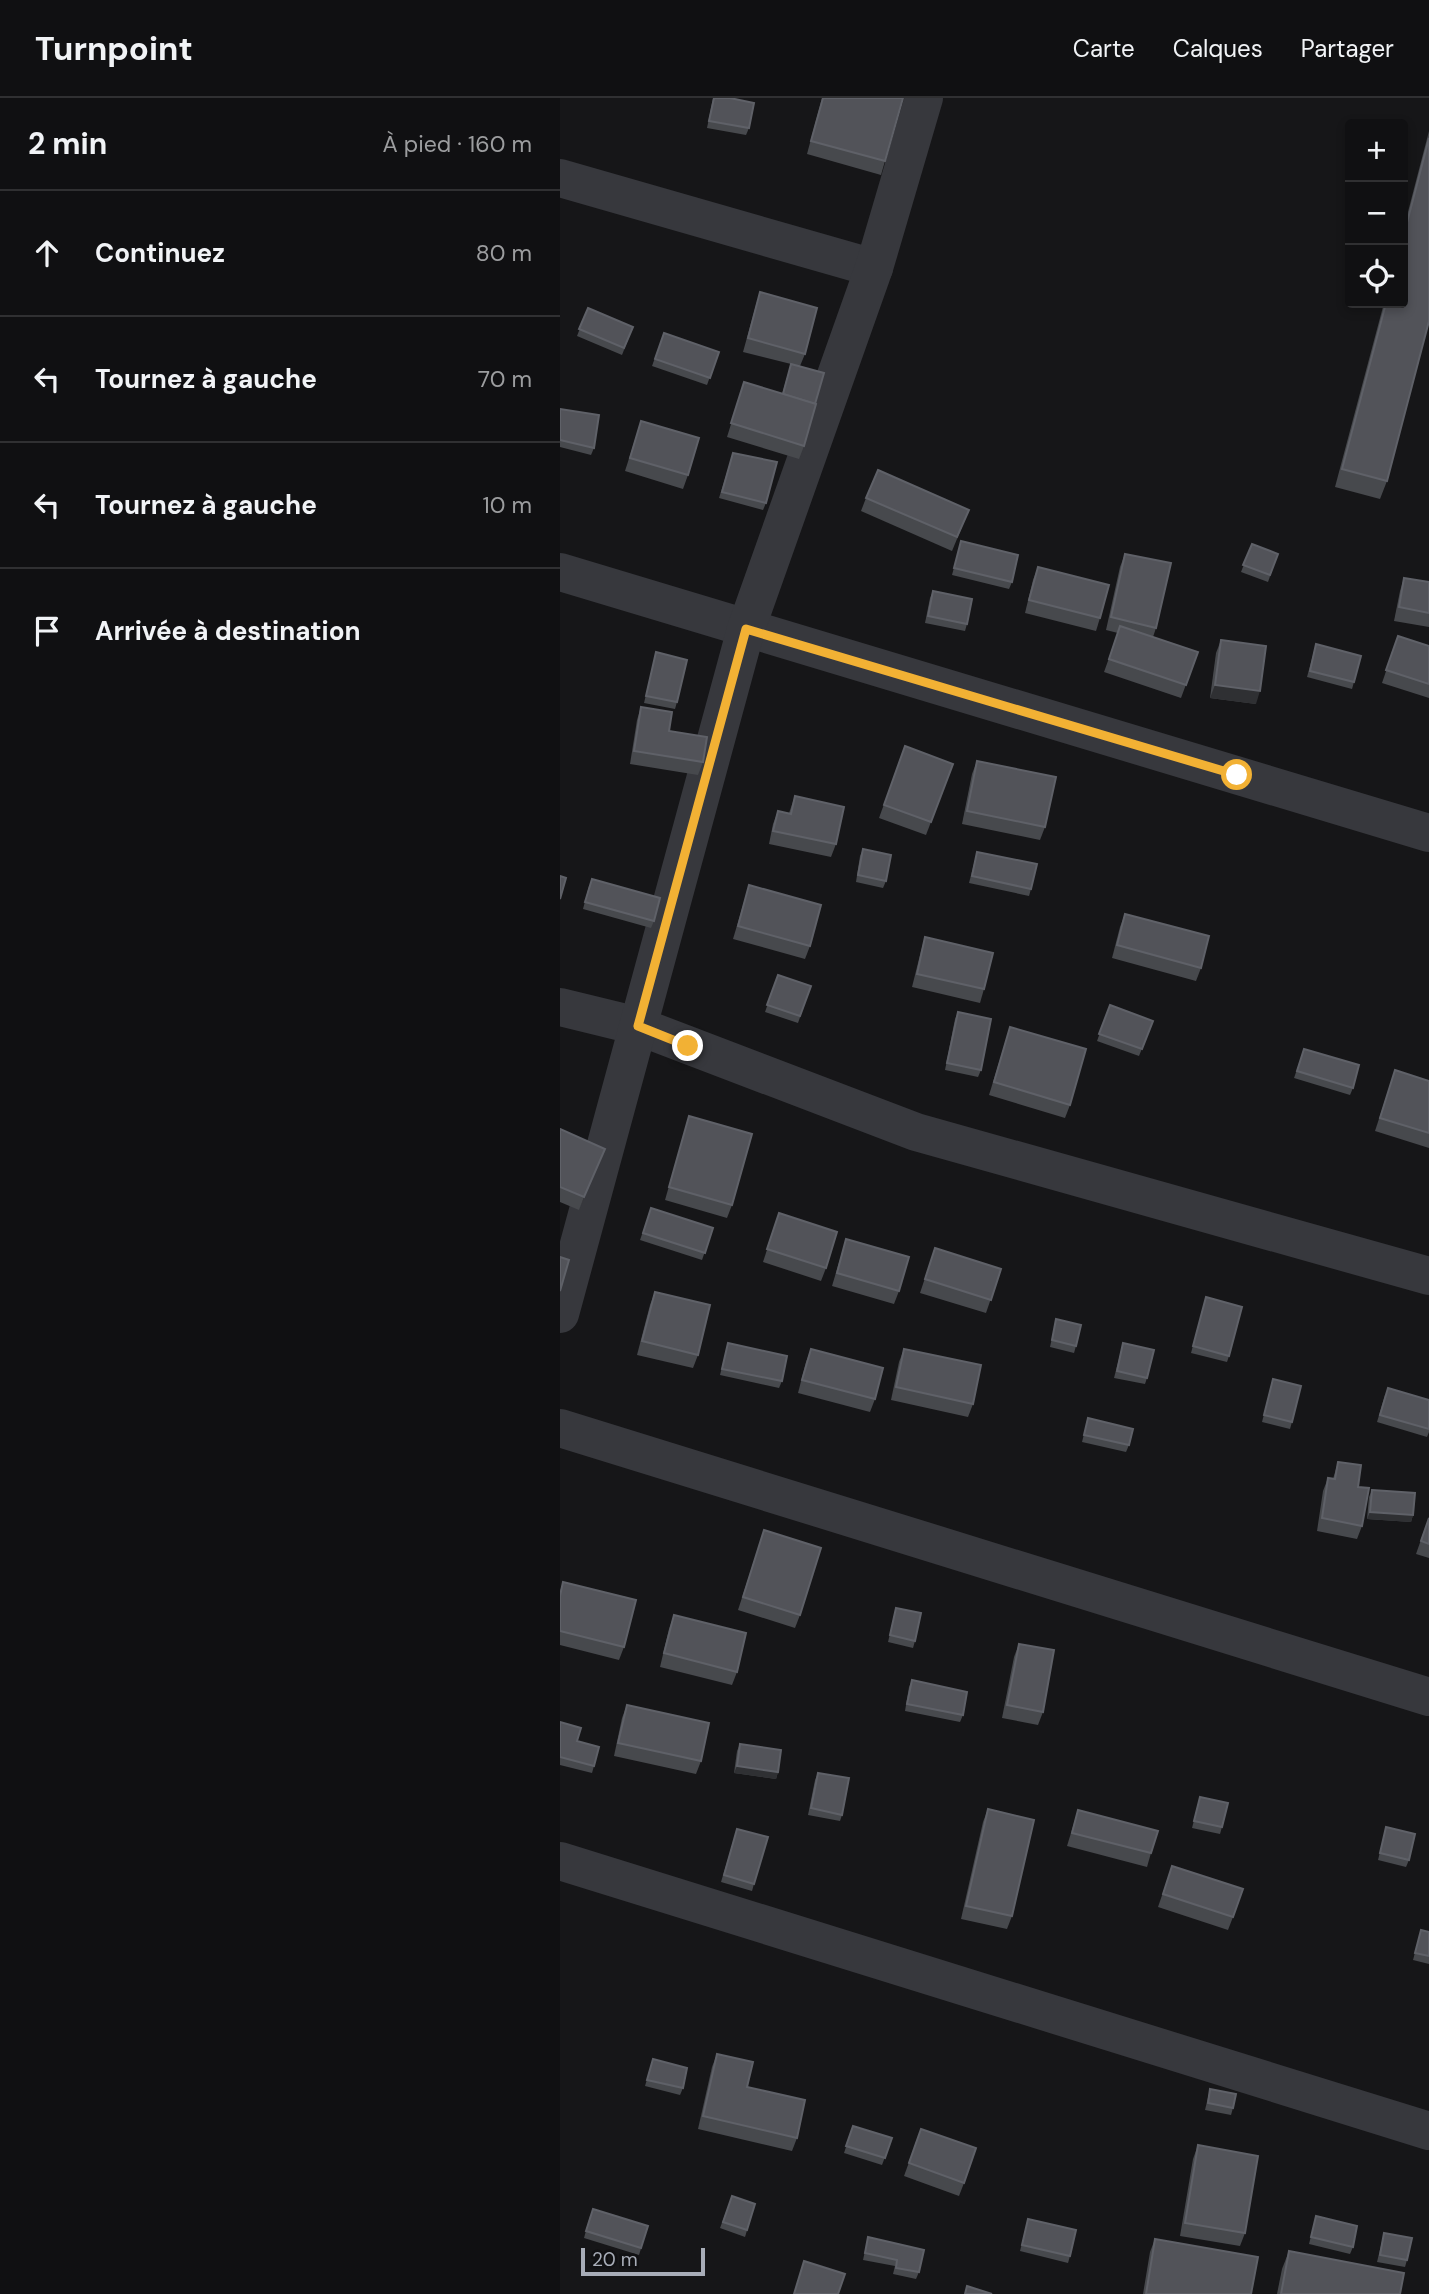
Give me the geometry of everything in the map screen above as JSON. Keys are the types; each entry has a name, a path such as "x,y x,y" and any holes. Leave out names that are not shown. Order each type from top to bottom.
{"street":[{"path":"560,1314 746,629 874,268 924,98"},
{"path":"560,178 874,268"},
{"path":"560,572 1429,833"},
{"path":"560,1007 638,1026 916,1132 1429,1276"},
{"path":"560,1428 1429,1697"},
{"path":"560,1860 1429,2130"}],"building":[{"path":"714,98 754,103 749,128 709,121"},
{"path":"823,98 903,98 885,161 811,141"},
{"path":"1429,138 1429,321 1387,481 1342,469 1385,308 1408,308 1408,219"},
{"path":"760,292 817,308 805,354 748,338"},
{"path":"588,308 633,327 624,348 579,329"},
{"path":"664,333 719,352 710,378 655,359"},
{"path":"791,364 824,373 815,404 783,394"},
{"path":"744,382 816,404 804,446 731,423"},
{"path":"560,409 599,415 594,448 560,440"},
{"path":"641,421 699,438 688,475 630,458"},
{"path":"733,453 777,462 766,503 722,492"},
{"path":"878,470 969,510 957,537 866,498"},
{"path":"961,541 1018,555 1012,582 954,568"},
{"path":"1252,544 1278,554 1270,575 1243,565"},
{"path":"1125,554 1171,563 1156,628 1111,617"},
{"path":"1038,567 1109,585 1100,618 1029,600"},
{"path":"1404,578 1429,582 1429,613 1399,607"},
{"path":"933,591 972,599 967,624 928,616"},
{"path":"1120,626 1198,652 1186,685 1109,659"},
{"path":"1398,636 1429,646 1429,684 1386,670"},
{"path":"1221,640 1266,646 1260,691 1215,685"},
{"path":"1316,644 1361,656 1354,682 1310,671"},
{"path":"656,652 687,660 677,702 646,696"},
{"path":"641,707 672,712 669,731 707,737 703,762 634,751"},
{"path":"905,746 953,764 931,822 884,805"},
{"path":"977,761 1056,777 1045,827 967,811"},
{"path":"795,796 844,807 836,844 773,831 778,811 791,814"},
{"path":"863,849 891,855 886,881 858,875"},
{"path":"977,852 1037,864 1031,889 972,876"},
{"path":"560,876 566,878 560,899"},
{"path":"592,879 660,898 654,921 585,902"},
{"path":"749,885 821,905 810,946 738,926"},
{"path":"1125,914 1209,936 1201,968 1117,945"},
{"path":"925,937 993,953 984,989 917,974"},
{"path":"778,975 811,986 800,1016 767,1005"},
{"path":"1110,1005 1153,1021 1142,1049 1099,1034"},
{"path":"958,1012 991,1019 981,1070 947,1063"},
{"path":"1010,1027 1086,1049 1070,1105 994,1082"},
{"path":"1304,1049 1359,1065 1353,1088 1297,1071"},
{"path":"1395,1070 1429,1081 1429,1133 1380,1118"},
{"path":"689,1116 752,1134 732,1205 669,1187"},
{"path":"560,1129 605,1149 584,1197 560,1187"},
{"path":"651,1208 713,1228 705,1253 643,1233"},
{"path":"779,1213 837,1232 826,1268 767,1249"},
{"path":"846,1239 909,1257 899,1291 837,1273"},
{"path":"935,1248 1001,1269 991,1300 925,1279"},
{"path":"560,1257 569,1260 560,1291"},
{"path":"655,1292 710,1305 698,1355 642,1341"},
{"path":"1206,1297 1242,1307 1229,1356 1193,1346"},
{"path":"1056,1319 1081,1325 1076,1346 1052,1340"},
{"path":"728,1343 787,1356 782,1381 722,1369"},
{"path":"1123,1343 1154,1350 1147,1378 1117,1371"},
{"path":"811,1349 883,1368 875,1399 802,1380"},
{"path":"904,1349 981,1365 973,1404 896,1387"},
{"path":"1273,1379 1301,1386 1292,1422 1264,1415"},
{"path":"1388,1388 1429,1400 1429,1429 1380,1415"},
{"path":"1088,1418 1133,1429 1129,1445 1084,1435"},
{"path":"1338,1462 1361,1465 1358,1487 1369,1488 1362,1526 1322,1518 1328,1478 1335,1479"},
{"path":"1372,1490 1415,1493 1413,1515 1370,1512"},
{"path":"1429,1518 1429,1544 1421,1541"},
{"path":"764,1530 821,1548 800,1615 743,1597"},
{"path":"563,1582 636,1600 624,1647 560,1631 560,1596"},
{"path":"896,1608 921,1613 915,1641 890,1635"},
{"path":"674,1615 746,1633 737,1672 664,1653"},
{"path":"1019,1644 1054,1650 1043,1712 1007,1705"},
{"path":"912,1680 967,1692 963,1715 907,1704"},
{"path":"627,1705 709,1723 701,1761 618,1743"},
{"path":"560,1722 581,1728 577,1741 599,1747 594,1766 560,1757"},
{"path":"740,1744 781,1750 778,1772 737,1766"},
{"path":"818,1773 849,1778 842,1815 811,1808"},
{"path":"1200,1797 1228,1803 1222,1827 1194,1821"},
{"path":"988,1809 1034,1820 1012,1916 966,1906"},
{"path":"1078,1810 1158,1831 1151,1853 1072,1833"},
{"path":"1386,1827 1415,1834 1409,1860 1380,1853"},
{"path":"737,1829 768,1837 754,1884 724,1875"},
{"path":"1172,1866 1243,1889 1233,1917 1163,1894"},
{"path":"1421,1930 1429,1932 1429,1956 1415,1953"},
{"path":"717,2054 753,2062 747,2087 805,2100 797,2138 703,2116"},
{"path":"653,2059 687,2068 683,2088 647,2080"},
{"path":"1210,2089 1236,2094 1233,2108 1208,2103"},
{"path":"853,2126 892,2138 885,2158 846,2146"},
{"path":"921,2129 976,2148 964,2183 909,2163"},
{"path":"1198,2145 1258,2156 1245,2233 1185,2223"},
{"path":"732,2196 755,2204 747,2230 723,2222"},
{"path":"593,2209 648,2226 641,2248 586,2231"},
{"path":"1316,2216 1357,2226 1353,2247 1311,2237"},
{"path":"1028,2219 1076,2230 1070,2256 1022,2245"},
{"path":"1384,2233 1412,2238 1407,2260 1380,2255"},
{"path":"868,2237 924,2250 919,2272 896,2268 897,2260 865,2253"},
{"path":"1155,2239 1258,2257 1251,2294 1146,2294"},
{"path":"1289,2251 1404,2273 1400,2294 1281,2294"},
{"path":"804,2261 845,2274 838,2294 794,2294"},
{"path":"967,2286 992,2294 965,2294"}],"route":[{"path":"688,1046 638,1026 746,629 1237,775"}]}
